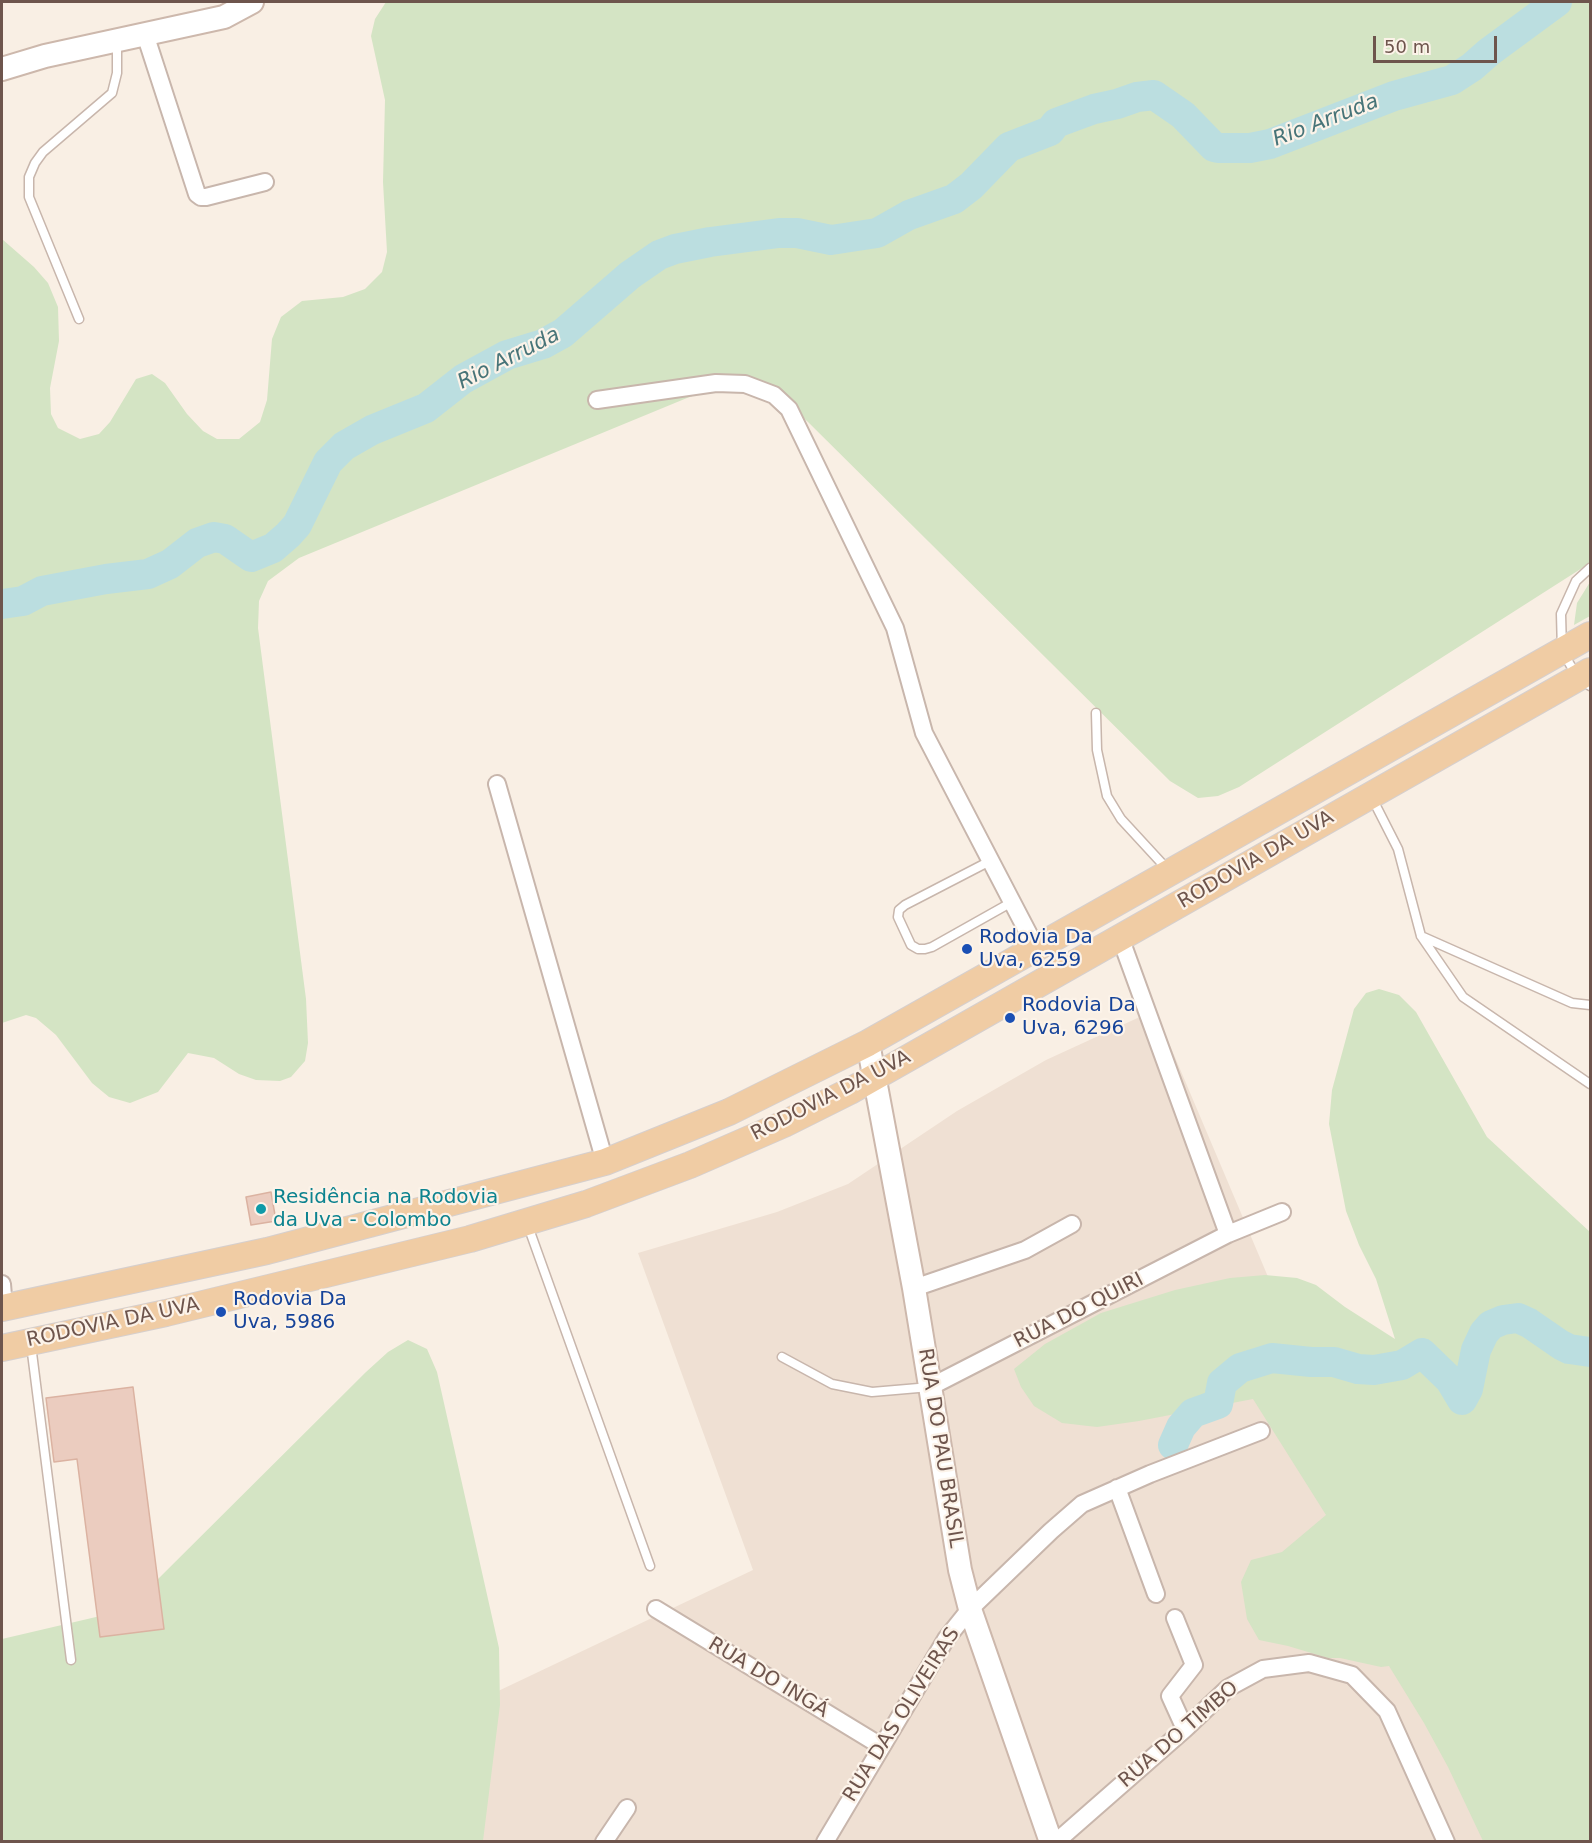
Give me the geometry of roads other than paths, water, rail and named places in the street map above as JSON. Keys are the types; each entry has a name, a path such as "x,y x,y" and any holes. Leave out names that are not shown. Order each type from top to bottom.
{"main road":[{"name":"RODOVIA DA UVA","path":"2,1300 267,1251 604,1162 729,1112 868,1043 1590,634"},
{"name":"RODOVIA DA UVA","path":"2,1348 166,1313 470,1239 586,1204 690,1165 784,1124 850,1091 1370,795 1586,678"}],"street":[{"path":"2,69 45,56 224,17 252,2"},
{"path":"146,34 197,194 206,197 265,182"},
{"path":"597,400 716,384 745,384 774,395 789,410 895,628 924,733 1036,948"},
{"path":"497,784 604,1162"},
{"path":"1120,937 1228,1234"},
{"name":"RUA DO PAU BRASIL","path":"868,1043 914,1288 960,1570 970,1609 1054,1842"},
{"name":"RUA DO QUIRI","path":"930,1387 1228,1234 1282,1212"},
{"path":"914,1288 1025,1250 1072,1224"},
{"name":"RUA DAS OLIVEIRAS","path":"825,1842 945,1639 970,1609 1082,1504 1261,1431"},
{"path":"1117,1488 1156,1594"},
{"name":"RUA DO INGÁ","path":"656,1609 881,1746"},
{"path":"1175,1618 1194,1665 1170,1696 1185,1729"},
{"name":"RUA DO TIMBO","path":"1054,1842 1185,1729 1228,1688 1263,1669 1309,1663 1352,1674 1386,1711 1446,1842"},
{"path":"604,1842 627,1808"}],"lane":[{"path":"79,319 29,197 29,177 43,152 112,93 117,73 117,40"},
{"path":"1586,678 1562,651 1561,614 1576,581 1590,568"},
{"path":"1096,713 1097,750 1107,796 1121,819 1170,872"},
{"path":"1370,795 1398,849 1420,936 1463,997 1590,1084"},
{"path":"990,861 899,910 898,917 911,945 925,950 1012,902"},
{"path":"1420,936 1572,1003 1590,1005"},
{"path":"527,1222 650,1566"},
{"path":"30,1342 71,1660"},
{"path":"782,1357 832,1384 872,1392 930,1387"}],"waterway":[{"name":"Rio Arruda","path":"2,604 23,601 42,591 148,574 170,564 197,543 214,537 225,539 251,557 273,548 297,525 328,462 344,446 372,430 426,408 463,379 507,355 543,344 563,333 630,275 659,255 675,249 710,242 779,233 797,233 831,240 877,233 909,215 954,199 971,186 1009,147 1050,131 1056,123 1137,97 1154,95 1183,115 1214,147 1250,148 1270,144 1394,96 1452,80 1557,2"},
{"path":"1173,1445 1181,1427 1193,1413 1218,1404 1222,1383 1240,1368 1272,1358 1334,1362 1358,1369 1374,1370 1402,1365 1422,1353 1450,1380 1462,1400 1468,1389 1476,1350 1484,1333 1491,1325 1503,1320 1518,1318 1569,1349 1590,1352"}],"place":[{"name":"Rodovia Da Uva, 6259","path":"967,949"},
{"name":"Rodovia Da Uva, 6296","path":"1010,1018"},
{"name":"Residência na Rodovia da Uva - Colombo","path":"261,1209"},
{"name":"Rodovia Da Uva, 5986","path":"221,1312"}]}
